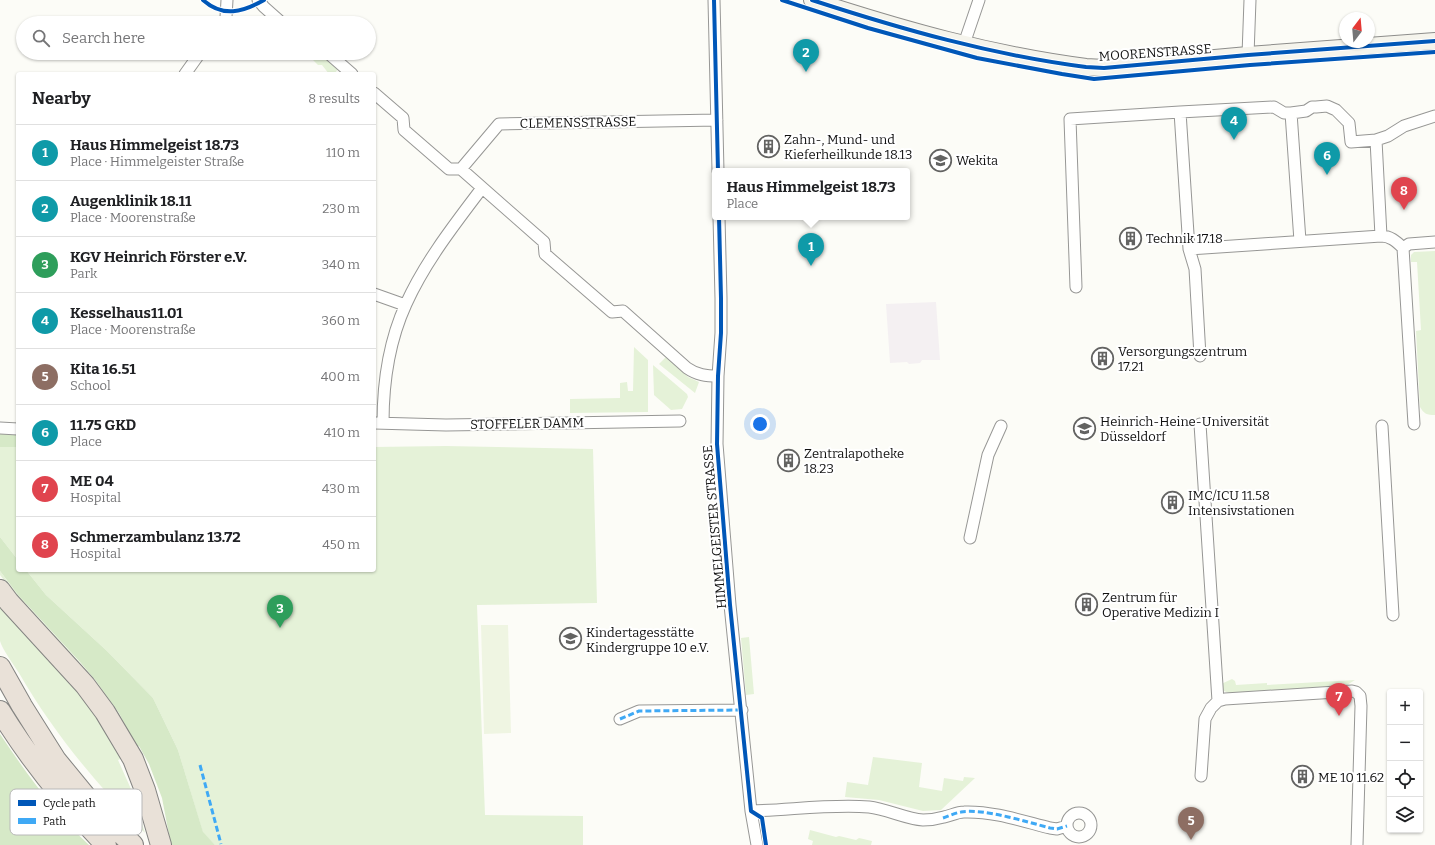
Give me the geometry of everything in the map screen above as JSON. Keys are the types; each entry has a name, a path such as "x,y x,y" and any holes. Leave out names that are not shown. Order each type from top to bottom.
{"highway":[{"path":"4,596 85,685 105,712 133,759 145,790 161,845"},
{"path":"0,667 22,706 56,760 80,789"},
{"path":"0,711 47,780 55,789"},
{"path":"96,835 106,845"},
{"path":"123,835 133,845"}],"street":[{"path":"226,16 227,0"},
{"path":"258,0 264,8 274,16"},
{"path":"714,0 718,168"},
{"name":"MOORENSTRASSE","path":"812,0 870,19 964,44 1070,65 1104,68 1248,55 1435,41"},
{"path":"964,44 979,0"},
{"path":"1248,55 1250,0"},
{"path":"187,72 195,60"},
{"path":"336,60 350,72"},
{"path":"376,95 403,118 404,130 449,169 461,169 544,242 545,254 612,312 623,311 694,374 701,376 718,376"},
{"path":"1076,287 1070,119 1274,107 1284,114 1306,111 1312,107 1328,106 1336,110 1349,123 1351,142 1376,140 1388,136 1404,126 1435,116"},
{"path":"1180,112 1189,249 1195,269 1200,356"},
{"path":"1291,113 1300,241"},
{"name":"CLEMENSSTRASSE","path":"461,169 500,124 717,120"},
{"path":"1376,140 1381,236"},
{"path":"379,423 391,348 405,305 433,255 482,188"},
{"name":"HIMMELGEISTER STRASSE","path":"719,220 722,298 718,376 717,444 730,605 742,710 751,811 757,845"},
{"path":"1189,249 1388,236 1403,248 1414,424"},
{"path":"1403,248 1409,244 1435,242"},
{"path":"376,295 405,305"},
{"name":"STOFFELER DAMM","path":"379,423 446,425 680,420"},
{"path":"1200,424 1218,701"},
{"path":"970,538 988,455 1001,426"},
{"path":"1382,426 1393,615"},
{"path":"0,428 16,429"},
{"path":"1201,776 1205,719 1211,708 1218,701 1225,699 1352,691 1356,692 1361,699 1357,845"},
{"path":"620,719 639,711 742,710"},
{"path":"751,811 781,811 815,806 845,806 872,808 921,820 943,818 962,812 972,812 1004,816 1050,828 1057,829 1067,826"}],"shaded area":[{"path":"936,302 940,360 922,360 920,363 909,364 907,362 890,363 886,304"}],"green space":[{"path":"313,60 329,60 339,68 336,72 327,72 322,65 318,65"},
{"path":"1435,251 1435,415 1430,415 1426,414 1420,407 1416,331 1421,330 1417,262 1411,262 1411,255 1414,252"},
{"path":"634,347 648,360 648,412 570,413 570,399 620,398 620,383 627,382 628,391 633,391"},
{"path":"667,356 688,377 699,382 695,393 659,364"},
{"path":"653,365 687,394 688,397 682,409 671,410 654,395"},
{"path":"0,433 16,433 16,447 0,447"},
{"path":"446,446 593,449 597,603 477,605 485,815 583,816 583,845 215,845 203,833 178,750 153,698 107,651 46,595 28,572 376,572 376,447"},
{"path":"0,447 16,447 16,557 0,537"},
{"path":"0,537 16,557 16,572 28,572 46,595 107,651 153,698 178,750 203,832 215,845 171,845 162,798 149,764 139,746 137,747 119,713 96,681 19,596 0,571"},
{"path":"0,571 29,607 97,683 121,716 139,751 112,704 95,682 26,607 0,575"},
{"path":"0,602 79,688 123,758 118,760 131,789 103,789 76,757 46,716 8,657 0,641"},
{"path":"481,625 508,625 511,733 484,734"},
{"path":"749,637 754,694 746,695 741,638"},
{"path":"1232,679 1235,681 1236,685 1267,683 1267,685 1355,680 1343,686 1343,683 1339,683 1339,687 1229,693 1224,691 1219,685"},
{"path":"0,734 39,789 10,789 10,835 79,835 89,845 0,845"},
{"path":"873,757 922,763 919,787 942,791 944,778 963,781 964,777 975,778 941,810 923,811 879,800 845,797 847,782 868,785"},
{"path":"810,830 836,837 839,836 856,840 859,838 872,841 871,845 812,845 813,841 808,839"}],"marked path":[{"path":"620,719 639,711 742,710"},
{"path":"200,765 221,844"},
{"path":"943,818 961,812 970,811 1005,816 1050,828 1057,829 1067,826"}],"cycle path":[{"path":"203,0 211,6 226,11 248,8 264,0"},
{"path":"714,0 718,168"},
{"path":"782,0 868,28 977,58 1094,79 1250,65 1435,52"},
{"path":"812,0 947,40 1016,56 1086,67 1104,68 1248,55 1435,41"},
{"path":"719,220 721,333 718,376 717,444 730,605 751,811 762,818 766,845"}],"place":[{"name":"Augenklinik 18.11","path":"806,72"},
{"name":"Kesselhaus11.01","path":"1234,140"},
{"name":"Zahn-, Mund- und Kieferheilkunde 18.13","path":"768,146"},
{"name":"Wekita","path":"940,160"},
{"name":"11.75 GKD","path":"1327,175"},
{"name":"Schmerzambulanz 13.72","path":"1404,210"},
{"name":"Technik 17.18","path":"1131,238"},
{"name":"Haus Himmelgeist 18.73","path":"811,266"},
{"name":"Versorgungszentrum 17.21","path":"1103,358"},
{"name":"Heinrich-Heine-Universität Düsseldorf","path":"1085,428"},
{"name":"Zentralapotheke 18.23","path":"789,460"},
{"name":"IMC/ICU 11.58 Intensivstationen","path":"1172,502"},
{"name":"Zentrum für Operative Medizin I","path":"1087,604"},
{"name":"KGV Heinrich Förster e.V.","path":"280,628"},
{"name":"Kindertagesstätte Kindergruppe 10 e.V.","path":"570,639"},
{"name":"ME 04","path":"1339,716"},
{"name":"ME 10 11.62","path":"1303,777"},
{"name":"Kita 16.51","path":"1191,840"}]}
